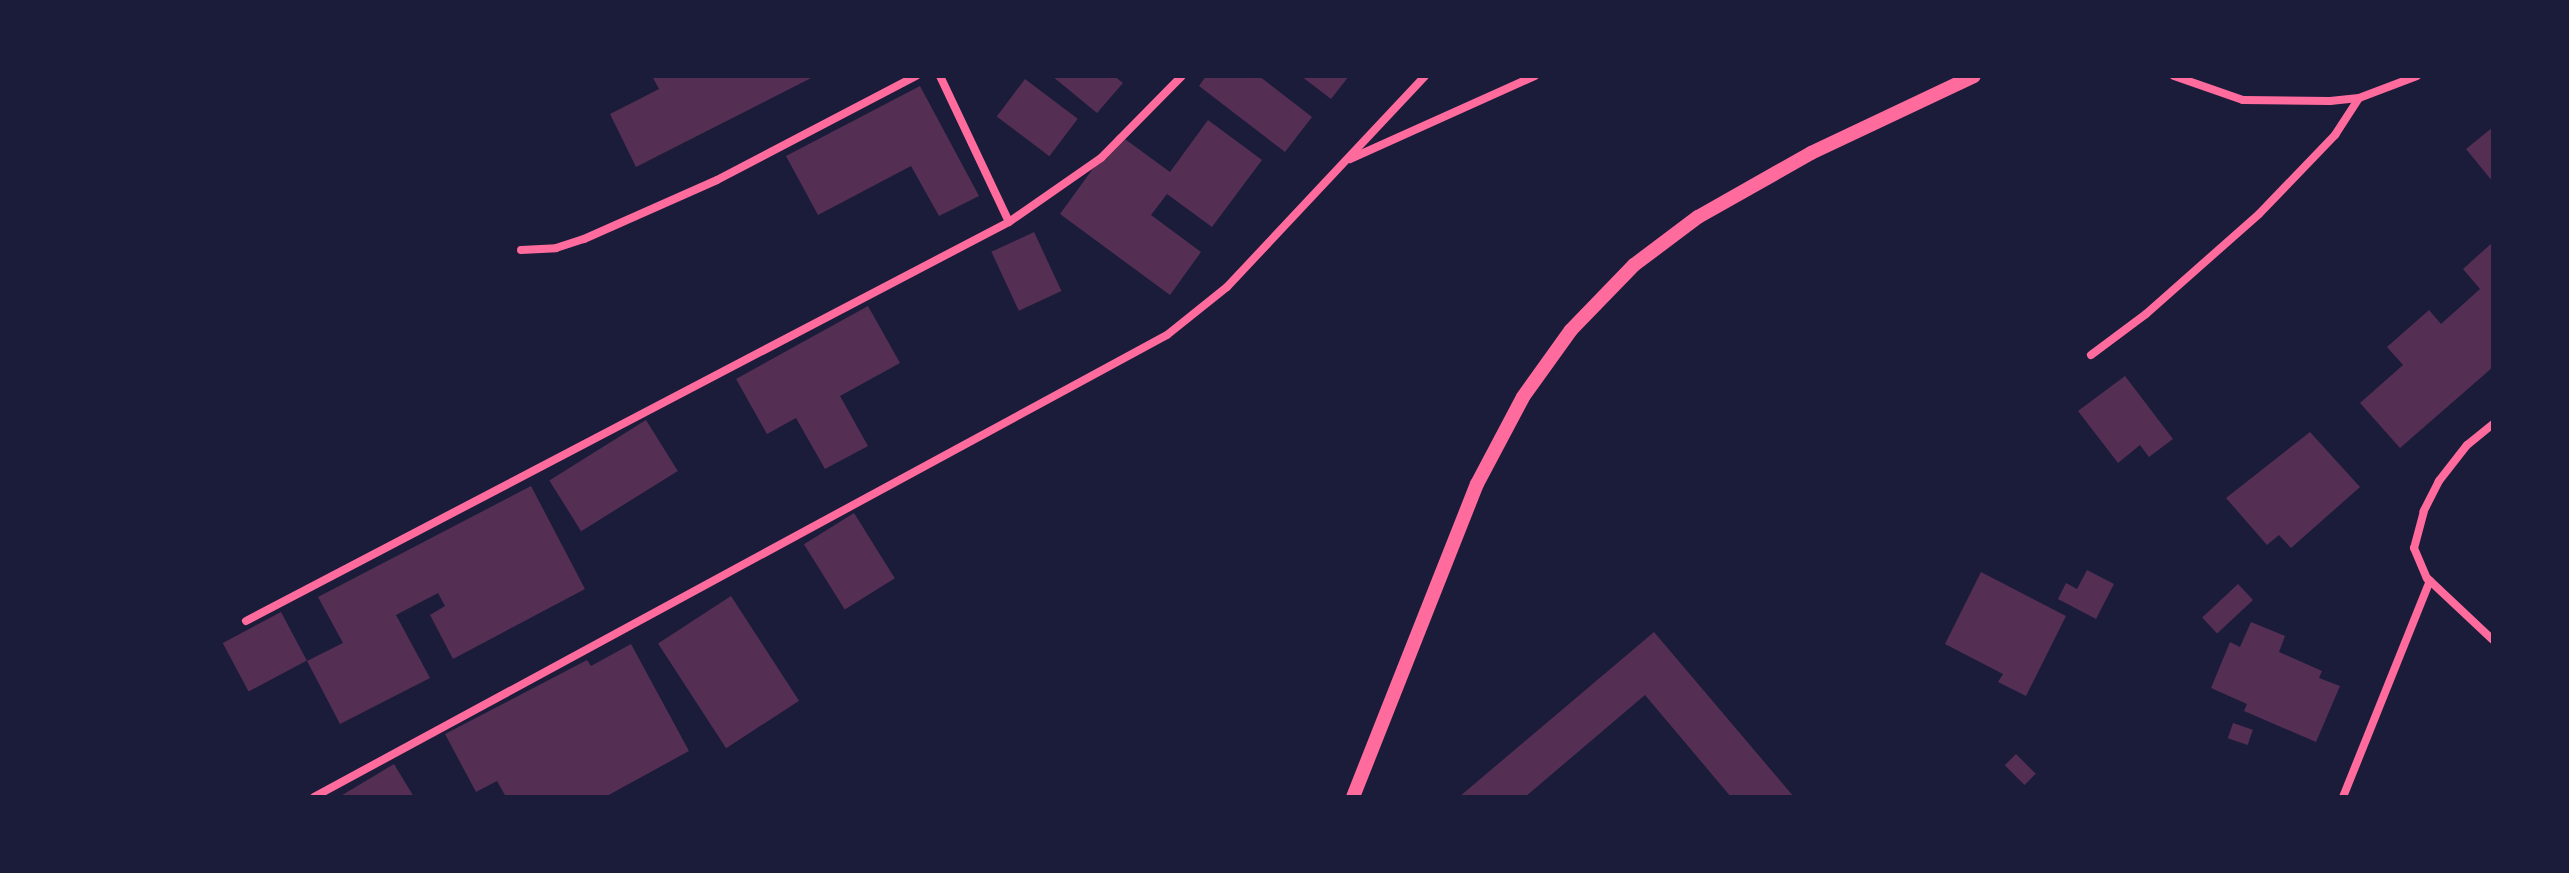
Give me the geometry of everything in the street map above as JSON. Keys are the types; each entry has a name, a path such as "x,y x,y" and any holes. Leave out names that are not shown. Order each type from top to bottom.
{"street":[{"path":"521,250 556,248 597,233 717,180 916,76"},
{"path":"940,76 1009,222"},
{"path":"246,621 1009,222 1101,158 1182,76"},
{"path":"314,797 1148,347 1214,300 1425,76"},
{"path":"1347,160 1535,76"},
{"path":"1353,797 1477,484 1523,397 1571,330 1634,265 1710,210 1811,153 1974,76"},
{"path":"2174,76 2243,100 2359,98 2417,76"},
{"path":"2091,355 2146,314 2259,214 2335,135 2359,98"},
{"path":"2493,424 2467,445 2424,511 2414,548 2430,581 2493,640"},
{"path":"2343,797 2430,581"}],"building":[{"path":"652,76 815,76 636,167 610,114 659,89"},
{"path":"1052,76 1114,76 1123,83 1097,113"},
{"path":"1206,76 1259,76 1312,117 1285,152 1199,86"},
{"path":"1301,76 1349,76 1331,99"},
{"path":"1025,79 1078,119 1049,156 997,117"},
{"path":"920,86 979,196 939,216 911,166 818,215 786,156"},
{"path":"1208,120 1262,160 1212,227 1167,194 1151,215 1201,252 1170,295 1060,214 1118,134 1170,172"},
{"path":"2493,127 2493,182 2466,149"},
{"path":"1034,232 1061,291 1019,311 991,252"},
{"path":"2493,242 2493,367 2400,448 2360,403 2403,365 2387,347 2429,310 2441,324 2480,289 2463,269"},
{"path":"868,306 900,363 840,396 868,446 825,469 796,418 767,434 736,379"},
{"path":"2125,376 2173,439 2149,457 2140,445 2118,463 2078,411"},
{"path":"646,420 678,471 581,531 549,480"},
{"path":"2310,432 2360,487 2291,548 2279,535 2267,545 2226,498"},
{"path":"531,486 585,589 453,659 430,615 445,606 438,593 396,615 430,678 340,724 307,661 343,643 318,597"},
{"path":"854,513 895,578 845,610 804,544"},
{"path":"2087,570 2114,584 2096,619 2058,599 2066,583 2077,589"},
{"path":"1981,572 2066,616 2026,696 1998,682 2003,674 1945,644"},
{"path":"2238,584 2253,600 2217,634 2202,617"},
{"path":"731,596 799,701 726,748 658,643"},
{"path":"281,612 307,661 249,692 223,643"},
{"path":"2251,622 2285,636 2279,652 2322,671 2319,678 2340,686 2316,742 2244,711 2247,704 2211,688 2230,642 2240,647"},
{"path":"1654,632 1794,797 1731,797 1645,695 1525,797 1459,797"},
{"path":"631,644 689,751 605,797 506,797 497,781 476,792 445,734 587,660 591,666"},
{"path":"2233,723 2253,730 2248,745 2228,738"},
{"path":"2016,754 2036,774 2024,785 2005,765"},
{"path":"394,764 414,797 339,797"}]}
